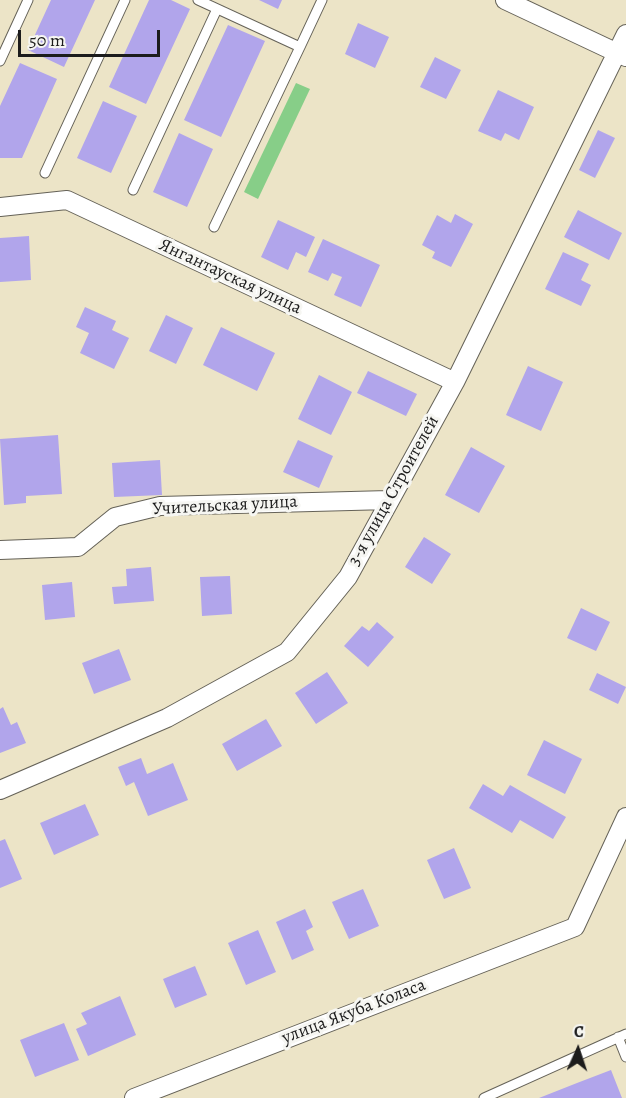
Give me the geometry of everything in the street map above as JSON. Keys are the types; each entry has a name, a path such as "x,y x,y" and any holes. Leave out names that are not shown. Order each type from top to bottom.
{"street":[{"path":"505,0 621,55"},
{"name":"3-я улица Строителей","path":"0,790 167,718 287,652 348,577 455,382 621,55 626,34"},
{"name":"Янгантауская улица","path":"0,207 67,200 455,382"},
{"name":"Учительская улица","path":"0,550 78,547 115,517 160,506 389,500"},
{"name":"улица Якуба Коласа","path":"134,1098 574,927 626,817"}],"lane":[{"path":"0,61 28,0"},
{"path":"45,172 125,0"},
{"path":"198,0 300,47"},
{"path":"214,227 322,0"},
{"path":"133,189 217,9"},
{"path":"484,1098 622,1035 626,1057"}],"green space":[{"path":"296,83 310,89 258,199 244,192"}],"building":[{"path":"51,0 95,0 64,67 28,50"},
{"path":"149,0 171,0 190,9 146,104 109,87"},
{"path":"259,0 282,0 278,9"},
{"path":"358,23 389,37 375,68 345,54"},
{"path":"228,25 265,41 221,137 184,120"},
{"path":"435,57 461,70 446,99 420,87"},
{"path":"20,63 57,79 22,158 0,158 0,106"},
{"path":"498,90 534,107 519,140 505,133 501,141 478,131"},
{"path":"103,101 137,116 111,173 77,158"},
{"path":"598,130 615,138 595,178 579,170"},
{"path":"179,133 213,149 187,207 153,192"},
{"path":"578,210 622,233 609,260 564,237"},
{"path":"455,214 473,224 451,267 432,258 435,252 422,245 437,215 451,223"},
{"path":"278,220 315,237 306,257 296,252 288,270 261,257"},
{"path":"29,236 31,280 0,282 0,238"},
{"path":"323,239 380,265 361,307 334,295 342,277 332,273 328,281 308,272"},
{"path":"563,252 589,264 581,280 591,285 581,306 545,289"},
{"path":"85,307 116,321 112,330 129,338 114,369 80,353 89,333 76,327"},
{"path":"166,315 193,328 176,364 149,351"},
{"path":"221,327 275,353 257,391 203,365"},
{"path":"528,366 563,382 541,431 506,415"},
{"path":"368,371 417,394 406,416 357,393"},
{"path":"319,375 352,392 331,435 298,419"},
{"path":"58,435 62,494 26,496 26,503 4,505 0,439"},
{"path":"298,440 333,456 319,488 283,472"},
{"path":"471,447 505,466 479,513 445,495"},
{"path":"160,460 162,495 114,497 112,463"},
{"path":"424,537 451,554 432,584 405,567"},
{"path":"151,567 154,601 114,604 112,587 127,586 126,569"},
{"path":"230,576 232,614 202,616 200,577"},
{"path":"72,582 75,617 45,620 42,585"},
{"path":"581,608 610,622 596,651 567,638"},
{"path":"377,622 394,637 368,667 344,646 362,626 369,631"},
{"path":"119,649 131,680 94,694 82,663"},
{"path":"327,672 348,703 316,724 295,693"},
{"path":"597,673 626,687 618,704 589,690"},
{"path":"3,707 11,725 17,722 26,743 0,753 0,709"},
{"path":"266,719 282,746 237,771 222,744"},
{"path":"544,740 582,759 565,794 527,775"},
{"path":"141,758 147,774 173,763 188,800 148,816 134,782 126,786 118,767"},
{"path":"483,784 503,796 510,785 566,817 553,839 520,820 512,833 469,808"},
{"path":"85,804 99,835 54,855 40,823"},
{"path":"5,839 22,879 0,888 0,841"},
{"path":"454,848 471,888 444,899 427,860"},
{"path":"363,889 379,926 349,939 332,902"},
{"path":"305,909 313,927 306,931 314,950 292,960 276,922"},
{"path":"258,930 276,972 246,985 228,943"},
{"path":"195,966 207,995 175,1008 163,979"},
{"path":"120,996 136,1035 88,1056 76,1029 87,1024 81,1013"},
{"path":"64,1023 79,1060 35,1077 20,1040"},
{"path":"611,1070 622,1098 539,1098 577,1083"}]}
